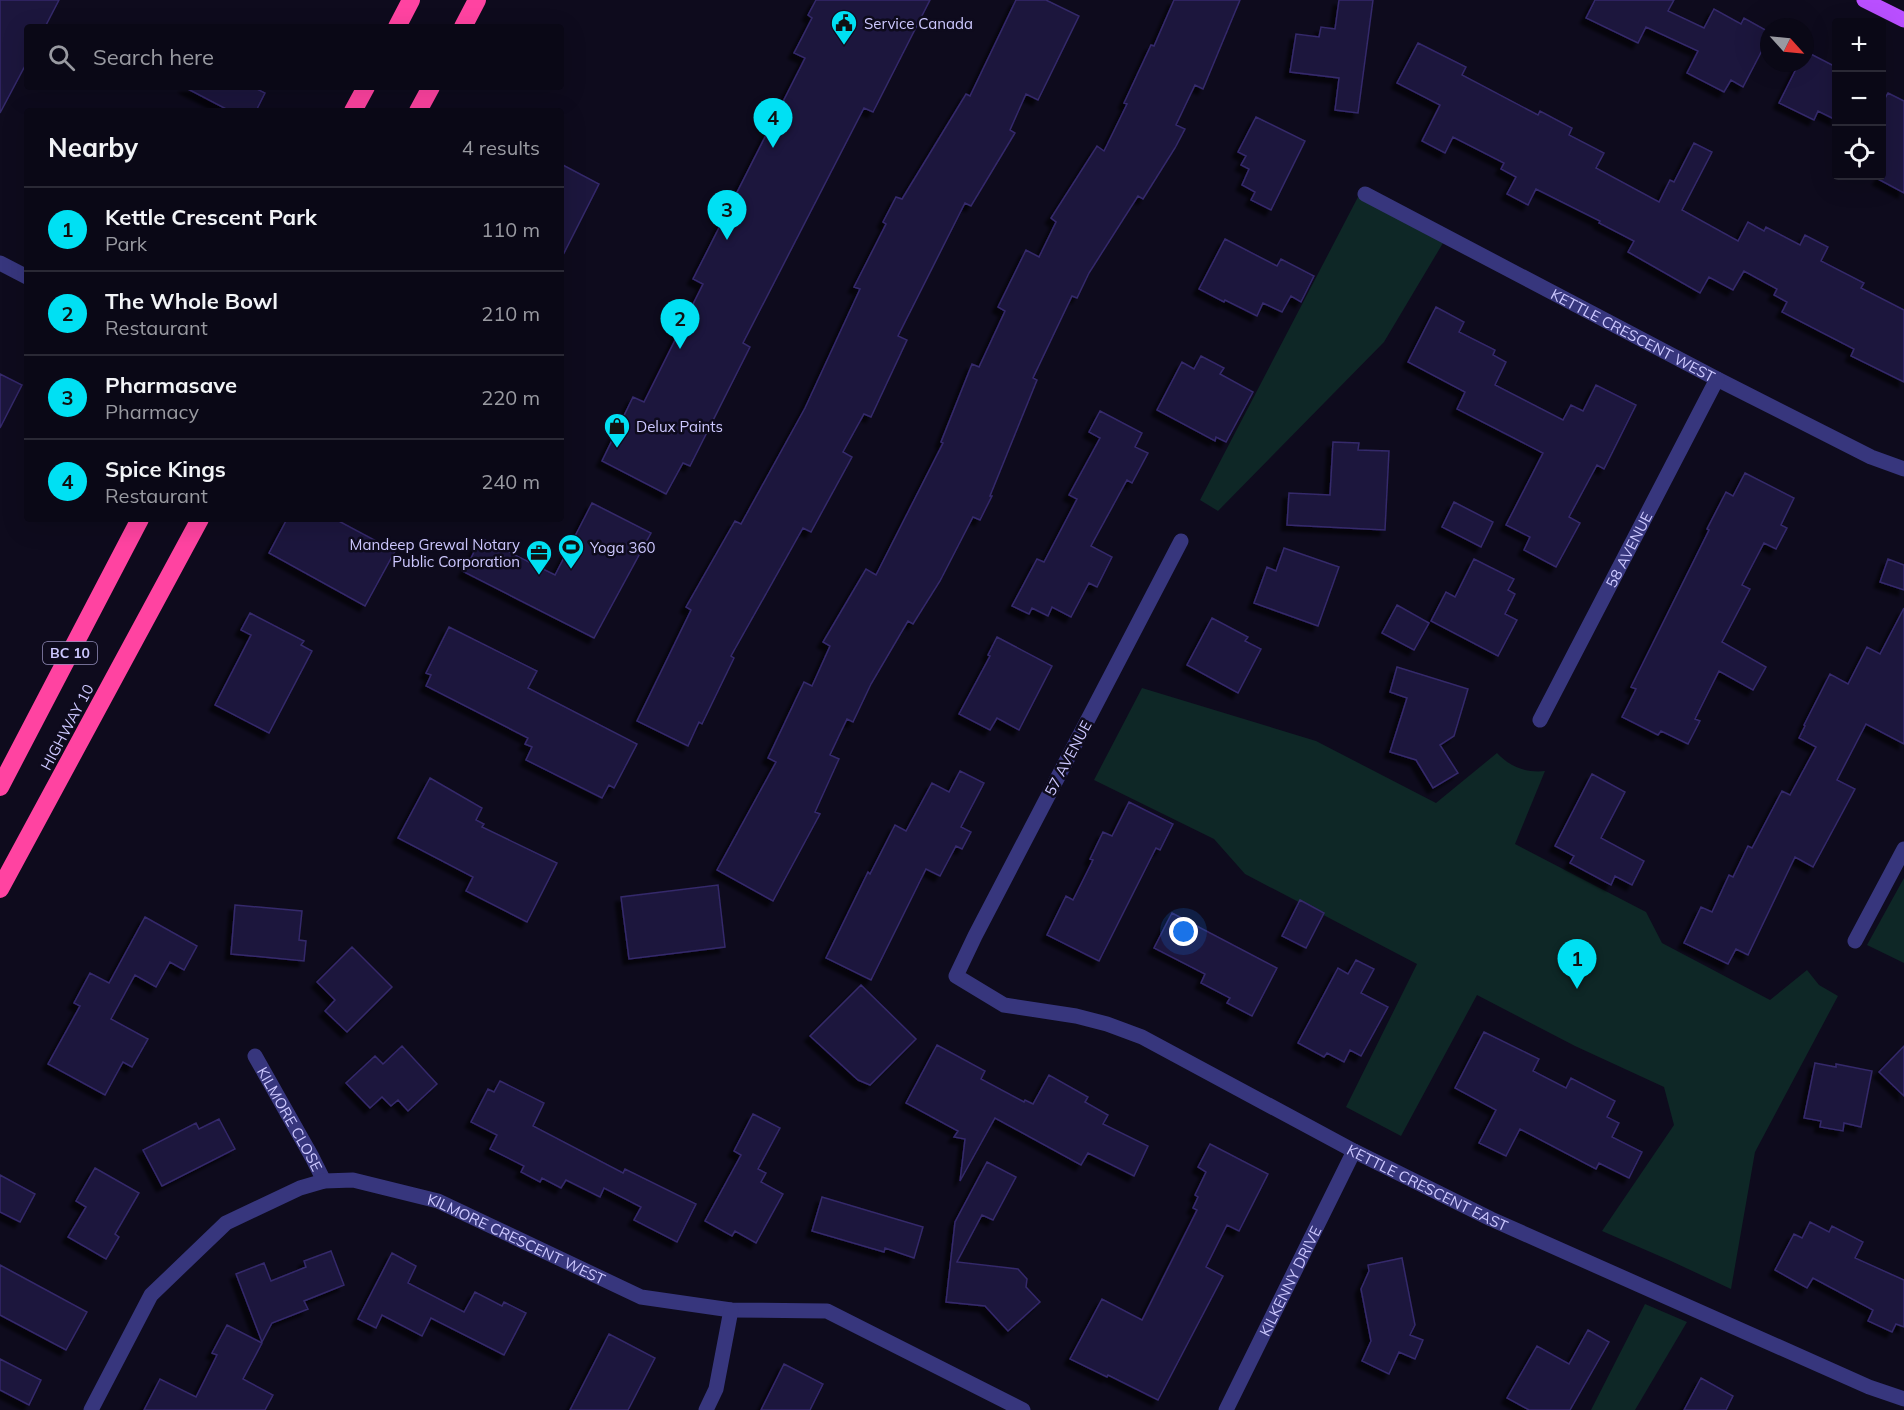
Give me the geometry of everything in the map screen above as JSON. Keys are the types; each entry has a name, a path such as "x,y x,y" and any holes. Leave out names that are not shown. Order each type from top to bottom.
{"highway":[{"path":"399,24 411,0"},
{"path":"465,24 477,0"},
{"path":"355,108 364,90"},
{"path":"420,108 428,90"},
{"name":"HIGHWAY 10","path":"0,787 138,522"},
{"name":"HIGHWAY 10","path":"0,889 198,522"}],"main road":[{"path":"1864,0 1904,20"}],"street":[{"name":"KETTLE CRESCENT WEST","path":"1365,194 1717,380 1871,457 1904,469"},
{"path":"0,263 24,275"},
{"name":"58 AVENUE","path":"1540,720 1717,380"},
{"name":"57 AVENUE","path":"956,976 1181,542"},
{"path":"1855,941 1904,849"},
{"name":"KETTLE CRESCENT EAST","path":"956,976 1004,1005 1076,1016 1142,1037 1354,1151 1530,1238 1869,1387 1904,1399"},
{"name":"KILMORE CLOSE","path":"255,1056 324,1181"},
{"name":"KILKENNY DRIVE","path":"1226,1410 1354,1151"},
{"name":"KILMORE CRESCENT WEST","path":"91,1410 151,1295 226,1223 300,1188 324,1181 353,1180 438,1201 641,1297 731,1310 826,1311 1023,1410"},
{"path":"706,1410 716,1389 731,1310"}],"green space":[{"path":"1358,197 1443,243 1384,342 1218,511 1200,500"},
{"path":"1142,688 1316,741 1436,803 1497,753 1507,762 1519,768 1545,771 1515,844 1646,912 1662,943 1770,1000 1807,970 1819,985 1838,996 1755,1152 1731,1289 1602,1231 1674,1125 1664,1087 1575,1046 1477,995 1401,1136 1346,1107 1417,964 1245,874 1214,839 1094,780"},
{"path":"1904,878 1904,963 1867,945"},
{"path":"1645,1304 1687,1322 1635,1410 1591,1410"}],"building":[{"path":"0,0 59,0 47,24 24,24 24,68 0,113"},
{"path":"816,0 930,0 873,112 864,108 743,343 750,347 690,466 683,463 666,494 602,461 633,397 644,402 703,284 693,279 805,58 794,53 812,18 808,15"},
{"path":"1016,0 1046,0 1079,16 1038,100 1026,94 1010,130 1015,133 971,206 965,203 898,336 907,340 871,417 864,414 843,452 852,457 811,532 803,528 731,656 734,658 702,724 699,722 688,746 637,721 691,610 686,607 735,521 741,524 805,408 860,289 854,287 886,224 883,222 896,197 902,199 966,94 970,96"},
{"path":"1174,0 1240,0 1203,89 1195,85 1176,125 1185,129 1175,148 1143,199 1138,196 1089,273 1077,298 1072,296 1033,378 1037,380 990,496 992,496 980,520 973,517 940,581 913,624 908,621 871,684 853,722 847,719 830,755 839,759 815,812 820,814 773,901 717,870 776,762 768,758 804,682 812,686 830,646 823,642 866,569 876,575 943,443 941,442 972,364 979,367 1005,311 998,307 1026,250 1039,257 1056,222 1051,218 1097,146 1104,151 1127,104 1124,103 1151,45 1154,46"},
{"path":"1339,0 1373,0 1358,113 1335,110 1339,78 1290,72 1296,34 1319,37 1321,27 1335,29"},
{"path":"1595,0 1674,0 1668,11 1704,28 1714,9 1741,24 1744,18 1760,27 1760,54 1743,87 1731,80 1724,92 1687,73 1698,51 1646,27 1638,43 1586,18"},
{"path":"1418,43 1466,67 1462,75 1538,115 1540,111 1572,128 1569,135 1604,153 1596,168 1659,202 1670,180 1674,182 1694,143 1712,152 1682,210 1738,241 1748,222 1764,231 1766,227 1800,245 1805,235 1828,247 1821,261 1864,283 1861,288 1904,310 1904,382 1851,356 1854,349 1782,312 1787,302 1774,295 1777,289 1744,271 1733,290 1709,277 1700,293 1628,252 1634,241 1599,223 1600,221 1536,189 1528,205 1507,194 1516,177 1501,169 1504,163 1453,137 1445,153 1422,141 1440,105 1397,83"},
{"path":"1814,56 1832,65 1832,118 1818,111 1814,120 1779,103 1794,72 1814,72"},
{"path":"190,90 259,90 265,93 258,108 224,108"},
{"path":"1888,93 1904,101 1904,193 1880,180 1886,180 1886,96"},
{"path":"1256,117 1305,141 1271,210 1251,200 1255,192 1242,185 1249,169 1241,165 1246,156 1238,152"},
{"path":"564,166 599,184 564,253"},
{"path":"1225,239 1277,266 1281,259 1314,276 1301,302 1291,296 1282,312 1263,303 1257,316 1199,289"},
{"path":"1436,307 1464,322 1459,332 1495,350 1493,355 1506,362 1495,385 1563,420 1571,405 1583,411 1596,385 1636,405 1604,469 1597,465 1569,517 1580,523 1556,567 1524,550 1530,537 1506,525 1543,453 1457,409 1465,392 1408,362"},
{"path":"1201,356 1224,368 1220,374 1253,392 1226,442 1216,437 1215,441 1157,410 1182,362 1194,369"},
{"path":"0,374 22,385 0,428"},
{"path":"1100,411 1142,433 1135,447 1148,453 1132,483 1127,480 1091,546 1112,557 1097,587 1089,583 1071,617 1052,607 1048,616 1032,608 1029,614 1012,606 1037,559 1044,562 1077,499 1069,495 1100,438 1089,432"},
{"path":"1333,442 1359,443 1358,450 1389,451 1385,530 1287,525 1289,493 1330,495"},
{"path":"1745,473 1794,498 1781,525 1787,528 1776,549 1764,543 1742,585 1750,589 1722,642 1766,667 1753,690 1719,671 1695,719 1700,721 1688,744 1661,731 1658,735 1622,717 1636,689 1631,687 1709,530 1707,529 1726,492 1733,496"},
{"path":"1454,502 1493,522 1481,547 1442,527"},
{"path":"592,503 651,533 594,638 464,572 481,538 555,575"},
{"path":"285,522 341,522 395,551 365,606 269,553"},
{"path":"1284,548 1339,567 1318,626 1254,603 1267,567 1276,571"},
{"path":"1474,559 1514,579 1508,590 1515,594 1505,614 1517,620 1498,656 1431,621 1446,592 1455,597"},
{"path":"1888,559 1904,565 1904,590 1880,582"},
{"path":"1397,605 1429,623 1414,650 1382,633"},
{"path":"1904,608 1904,744 1866,724 1837,780 1855,789 1813,867 1795,857 1748,955 1736,949 1728,964 1684,943 1701,907 1712,912 1729,875 1733,877 1748,846 1752,848 1782,791 1790,795 1816,747 1799,738 1830,674 1848,684 1867,647 1880,654"},
{"path":"250,613 304,641 301,645 312,651 269,733 215,705 251,635 241,630"},
{"path":"1212,618 1248,637 1245,641 1261,649 1238,693 1187,665"},
{"path":"449,627 537,671 528,688 637,744 614,788 609,785 602,798 526,760 532,747 525,744 528,738 426,686 431,675 426,673"},
{"path":"997,637 1052,666 1019,730 997,718 990,730 959,714 990,656 988,655"},
{"path":"1397,667 1468,689 1454,736 1440,745 1458,773 1433,788 1416,760 1390,752 1407,698 1390,692"},
{"path":"960,771 984,783 961,827 971,832 962,849 956,846 940,876 926,869 871,980 826,958 868,872 870,874 895,825 906,831 932,783 949,792"},
{"path":"1592,774 1625,792 1601,838 1644,861 1632,885 1615,876 1611,885 1570,863 1574,856 1555,846"},
{"path":"430,778 482,808 476,820 484,824 482,827 557,863 527,922 466,891 473,877 398,838"},
{"path":"1129,802 1173,824 1160,850 1156,848 1099,961 1047,935 1066,896 1073,900 1093,860 1090,859 1103,832 1112,836"},
{"path":"718,885 725,947 629,959 621,897"},
{"path":"1300,900 1324,913 1306,948 1282,936"},
{"path":"235,905 302,911 299,940 306,941 304,961 231,954"},
{"path":"1172,913 1277,968 1252,1016 1227,1003 1230,998 1201,983 1205,974 1154,948"},
{"path":"145,917 197,946 184,970 170,962 156,987 135,975 111,1019 148,1039 132,1067 123,1062 105,1095 48,1064 80,1006 74,1003 90,973 109,983"},
{"path":"352,947 392,987 347,1032 325,1011 335,1000 317,982"},
{"path":"1356,960 1374,969 1361,993 1388,1007 1361,1056 1350,1050 1344,1062 1327,1053 1324,1057 1298,1043 1338,968 1348,974"},
{"path":"861,985 916,1039 870,1085 858,1080 810,1036"},
{"path":"1484,1032 1539,1059 1533,1071 1566,1088 1571,1078 1615,1101 1607,1117 1619,1123 1612,1137 1642,1152 1629,1178 1599,1163 1596,1169 1520,1129 1506,1156 1479,1143 1496,1110 1455,1088"},
{"path":"937,1045 985,1071 981,1079 1024,1102 1025,1100 1033,1104 1049,1075 1088,1097 1085,1102 1108,1115 1103,1124 1148,1146 1134,1176 1088,1153 1081,1165 995,1118 960,1181 965,1139 954,1137 958,1131 906,1103"},
{"path":"402,1046 437,1084 408,1111 398,1100 391,1106 382,1097 370,1108 346,1083 375,1056 383,1064"},
{"path":"1904,1046 1904,1096 1879,1072"},
{"path":"1815,1063 1836,1067 1836,1064 1872,1071 1861,1127 1844,1123 1843,1131 1820,1127 1821,1121 1804,1118"},
{"path":"500,1081 544,1103 533,1126 623,1173 625,1169 696,1204 677,1242 634,1220 641,1207 604,1188 600,1197 566,1180 561,1188 542,1178 540,1182 521,1172 524,1166 490,1149 497,1135 471,1122 488,1089 494,1092"},
{"path":"753,1114 780,1128 758,1169 766,1173 761,1182 783,1194 756,1243 735,1231 732,1236 705,1221 741,1155 734,1151"},
{"path":"219,1119 235,1149 162,1186 143,1150 196,1123 199,1129"},
{"path":"1210,1144 1268,1174 1239,1231 1227,1225 1206,1267 1223,1276 1158,1400 1070,1359 1102,1299 1142,1320 1197,1210 1193,1208 1198,1197 1195,1195 1206,1172 1198,1167"},
{"path":"987,1162 1016,1177 993,1220 982,1215 957,1262 1018,1269 1027,1279 1026,1287 1040,1302 1008,1331 985,1306 946,1302 955,1222"},
{"path":"95,1168 139,1193 115,1234 119,1237 106,1259 68,1237 86,1207 76,1201"},
{"path":"0,1175 35,1194 20,1222 0,1212"},
{"path":"822,1197 923,1227 914,1258 885,1248 884,1252 812,1231"},
{"path":"1810,1222 1829,1232 1832,1226 1863,1242 1855,1258 1904,1280 1904,1327 1896,1324 1892,1332 1868,1321 1873,1310 1813,1278 1807,1288 1775,1270 1794,1234 1802,1238"},
{"path":"331,1251 344,1285 304,1301 308,1309 272,1323 262,1342 236,1274 264,1263 271,1281 306,1267 304,1261"},
{"path":"392,1253 416,1266 408,1283 464,1312 475,1292 502,1306 504,1302 526,1313 504,1355 431,1318 422,1336 382,1315 376,1328 358,1319"},
{"path":"1402,1258 1415,1325 1410,1335 1423,1340 1415,1359 1399,1352 1389,1374 1362,1361 1371,1341 1361,1289 1369,1271 1368,1265"},
{"path":"0,1265 87,1312 66,1350 0,1315"},
{"path":"227,1325 262,1343 243,1379 273,1395 265,1410 144,1410 160,1379 196,1397 217,1355 212,1353"},
{"path":"1588,1330 1609,1342 1570,1410 1529,1410 1507,1398 1537,1346 1569,1364"},
{"path":"609,1334 655,1358 628,1410 570,1410"},
{"path":"0,1359 41,1380 29,1405 0,1390"},
{"path":"784,1364 823,1384 810,1410 761,1410"},
{"path":"1701,1378 1733,1396 1726,1410 1684,1410"}],"place":[{"name":"Service Canada","path":"844,46"},
{"name":"Spice Kings","path":"773,148"},
{"name":"Pharmasave","path":"727,240"},
{"name":"The Whole Bowl","path":"680,349"},
{"name":"Delux Paints","path":"617,449"},
{"name":"Yoga 360","path":"571,570"},
{"name":"Mandeep Grewal Notary Public Corporation","path":"539,576"},
{"name":"Kettle Crescent Park","path":"1577,989"}]}
